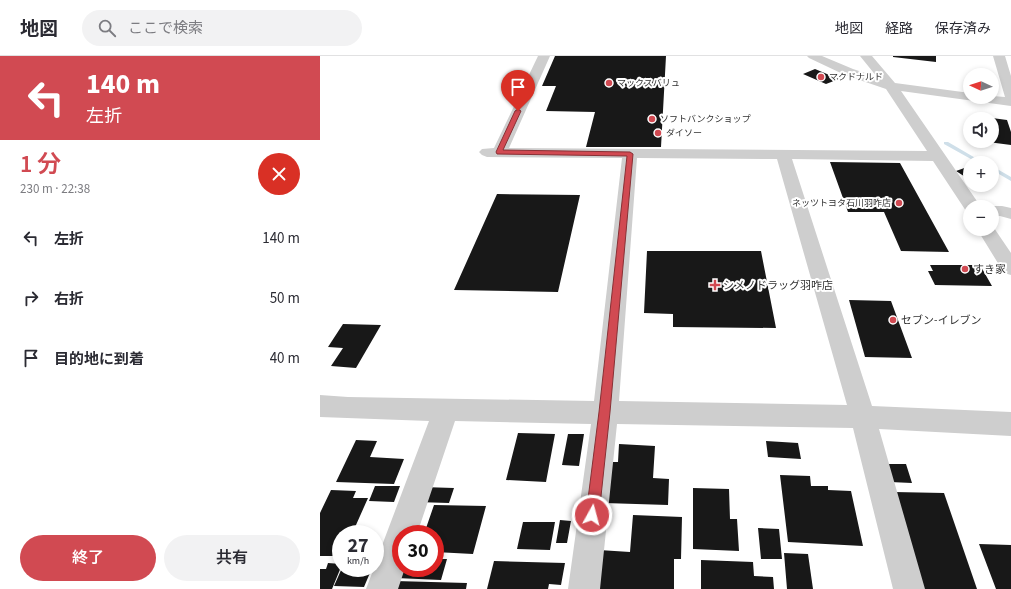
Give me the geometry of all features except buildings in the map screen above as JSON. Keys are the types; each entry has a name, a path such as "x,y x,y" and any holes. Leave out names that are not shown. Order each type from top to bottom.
{"street":[{"path":"544,56 493,152 937,156"},
{"path":"813,56 849,72 891,86 963,96"},
{"path":"866,56 891,86 967,200"},
{"path":"999,56 1011,97"},
{"path":"999,101 1011,102"},
{"path":"584,589 604,412 630,154"},
{"path":"783,154 863,417 909,589"},
{"path":"999,211 1011,214"},
{"path":"990,236 1011,268"},
{"path":"320,406 348,408 863,417 1011,424"},
{"path":"405,525 446,409"},
{"path":"382,589 392,561"}],"waterway":[{"path":"946,143 969,156"},
{"path":"999,172 1011,179"}],"place":[{"name":"マクドナルド","path":"821,77"},
{"name":"マックスバリュ","path":"609,83"},
{"name":"ソフトバンクショップ","path":"652,119"},
{"name":"ダイソー","path":"658,133"},
{"name":"ネッツトヨタ石川羽咋店","path":"899,203"},
{"name":"すき家","path":"965,269"},
{"name":"シメノドラッグ羽咋店","path":"715,285"},
{"name":"セブン-イレブン","path":"893,320"}],"route":[{"path":"518,111 499,152 630,154 592,515"}]}
